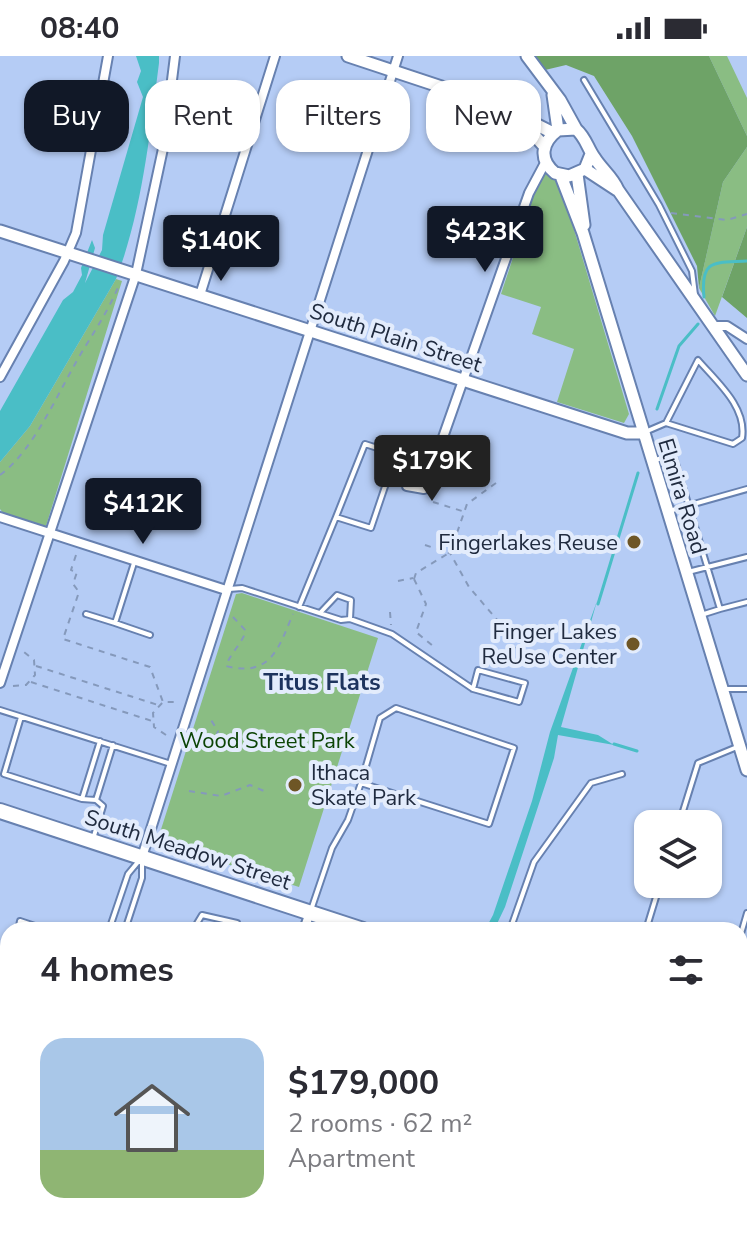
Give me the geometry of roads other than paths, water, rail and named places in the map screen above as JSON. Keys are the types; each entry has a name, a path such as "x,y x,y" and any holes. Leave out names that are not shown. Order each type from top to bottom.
{"highway":[{"name":"South Meadow Street","path":"0,811 339,922"}],"street":[{"path":"0,377 67,253 84,198 108,56"},
{"path":"0,683 136,274 164,144 175,56"},
{"path":"200,295 275,56"},
{"path":"348,56 426,82"},
{"path":"142,857 398,56"},
{"path":"527,56 588,142 591,154 613,178 618,190 747,375"},
{"path":"544,146 556,132 552,91"},
{"path":"541,124 556,132 576,129"},
{"path":"435,460 406,471 407,486 424,489 430,483 435,460 534,180 545,163 541,143"},
{"path":"581,172 591,154"},
{"path":"545,163 561,176 581,172 618,190"},
{"name":"Elmira Road","path":"581,172 583,233"},
{"name":"Elmira Road","path":"561,176 583,233 746,763"},
{"name":"South Plain Street","path":"0,231 627,433 642,433"},
{"path":"714,326 734,328 747,339"},
{"path":"0,517 226,590"},
{"path":"307,922 310,912"}],"lane":[{"path":"584,80 659,205 692,271 696,301"},
{"path":"642,433 666,423 733,444 742,438 746,425 739,408 698,360 666,423"},
{"path":"299,607 365,444 396,454 371,528 336,517"},
{"path":"651,462 673,454 720,609"},
{"path":"392,467 406,471"},
{"path":"667,512 747,489"},
{"path":"686,573 747,557"},
{"path":"115,623 134,560"},
{"path":"226,590 242,588 392,634 473,689 519,702 525,683 478,670 473,689"},
{"path":"320,613 332,599 343,595 353,605 350,619"},
{"path":"699,616 747,602"},
{"path":"86,614 150,635"},
{"path":"722,689 747,689"},
{"path":"310,912 332,848 348,820 380,718 396,708 514,748 489,824 361,783"},
{"path":"0,710 171,764"},
{"path":"21,717 4,774 82,799 96,800 103,806 92,841"},
{"path":"82,799 100,741"},
{"path":"96,800 113,745"},
{"path":"683,810 698,763 740,746"},
{"path":"513,922 534,862 591,783 622,774"},
{"path":"112,922 128,874 142,857"},
{"path":"128,922 142,878 142,857"},
{"path":"648,922 656,898"},
{"path":"198,922 202,915 233,922"}],"waterway":[{"path":"704,297 707,269 718,263 747,261"},
{"path":"657,409 679,346 698,324"},
{"path":"598,604 638,473"},
{"path":"614,744 637,751"}],"place":[{"name":"Fingerlakes Reuse","path":"634,542"},
{"name":"Finger Lakes ReUse Center","path":"633,644"},
{"name":"Ithaca Skate Park","path":"295,785"}],"district":[{"name":"Titus Flats","path":"322,682"}],"park label":[{"name":"Wood Street Park","path":"267,740"}]}
